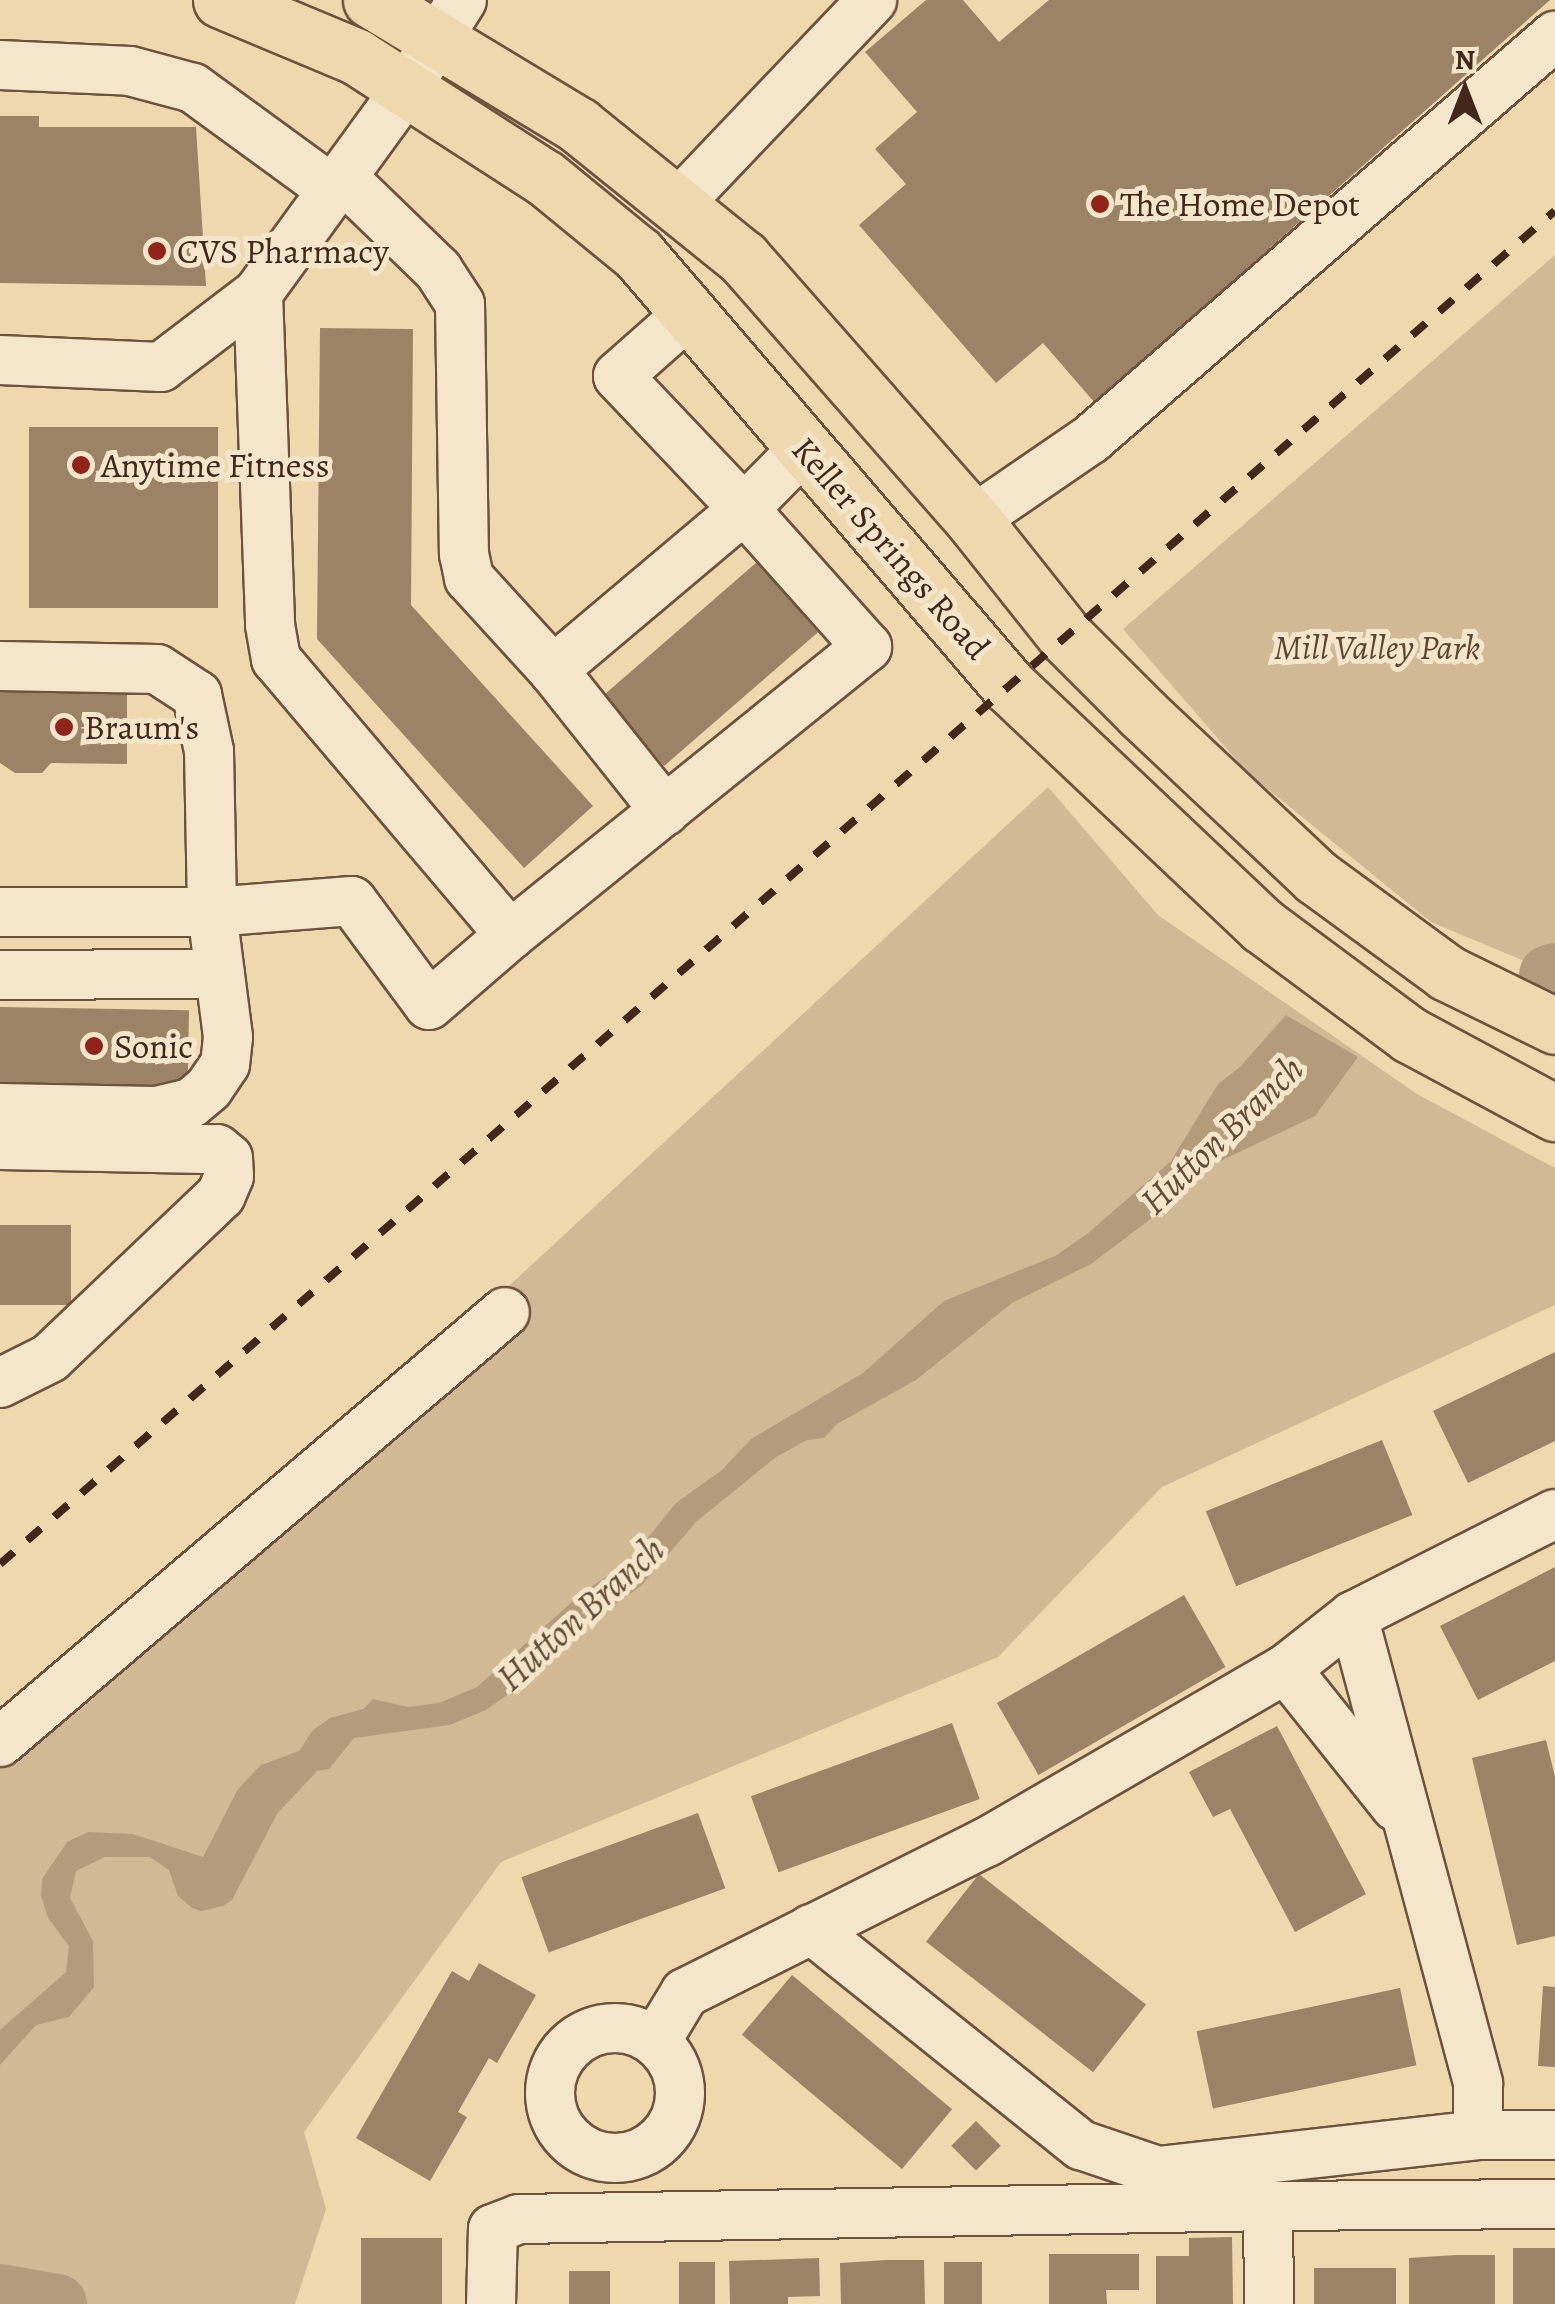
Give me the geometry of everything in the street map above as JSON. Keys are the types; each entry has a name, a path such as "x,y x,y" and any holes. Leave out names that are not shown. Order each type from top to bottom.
{"main road":[{"name":"Keller Springs Road","path":"222,0 356,57 545,178 638,254 1009,686 1263,926 1410,1035 1555,1112"},
{"path":"372,0 450,19 742,258 973,520 1066,637 1316,876 1447,973 1555,1026"},
{"path":"804,447 857,473 910,525 935,531 973,520"}],"lane":[{"path":"677,205 872,0"},
{"path":"0,360 161,367 258,292 406,89 450,19"},
{"path":"973,520 1090,439 1555,36"},
{"path":"0,65 130,71 192,88 337,183 438,270 460,304 464,554 469,578 552,670 665,812"},
{"path":"258,292 270,625 276,659 510,935"},
{"path":"0,912 212,912 352,902 429,1005 510,935 868,647 618,376 688,314"},
{"path":"552,670 744,509 804,447"},
{"path":"0,666 157,670 197,695 209,750 212,912 228,1038 225,1064 209,1088 191,1102 155,1111 0,1108"},
{"path":"0,975 220,974"},
{"path":"0,1145 217,1149 228,1158 229,1176 222,1195 50,1358 0,1383"},
{"path":"0,1742 504,1312"},
{"path":"656,2041 685,1993 987,1842 1286,1669 1353,1616 1555,1514"},
{"path":"1353,1616 1478,2084 1478,2135"},
{"path":"1286,1669 1408,1822"},
{"path":"811,1928 1081,2145 1158,2171 1478,2135 1555,2135"},
{"path":"491,2304 494,2229 519,2219 1555,2204"},
{"path":"1268,2206 1269,2304"}],"green space":[{"name":"Mill Valley Park","path":"1555,255 1555,974 1431,922 1247,772 1123,629"},
{"path":"1048,787 1158,915 1417,1094 1555,1168 1555,1305 1162,1487 998,1657 501,1862 304,2132 326,2209 295,2304 0,2304 0,1757"}],"water":[{"path":"1286,1015 1358,1057 1315,1116 1206,1168 1172,1203 1091,1264 1012,1303 916,1380 837,1424 824,1438 807,1440 776,1457 697,1521 641,1586 577,1632 546,1667 486,1710 450,1725 354,1738 329,1769 317,1771 277,1814 232,1900 201,1911 192,1908 178,1896 169,1870 150,1857 105,1857 76,1871 70,1898 93,1941 94,1987 69,2017 36,2025 0,2065 0,2030 66,1972 69,1946 48,1918 41,1896 42,1879 67,1842 88,1832 133,1834 203,1857 238,1789 261,1765 299,1751 312,1731 330,1718 363,1709 373,1699 408,1707 439,1703 477,1687 582,1593 628,1562 676,1503 722,1470 751,1439 863,1373 944,1301 1055,1256 1087,1234 1171,1161 1218,1084 1240,1067"}],"building":[{"name":"The Home Depot","path":"926,0 963,0 999,42 1049,0 1550,0 1095,403 1043,343 996,383 859,225 906,184 875,149 917,112 865,52"},
{"name":"CVS Pharmacy","path":"0,116 39,116 39,127 196,127 206,286 0,283"},
{"path":"320,328 413,329 411,605 593,806 524,868 317,639"},
{"path":"29,427 218,427 218,608 29,608"},
{"path":"757,562 818,632 664,766 603,696"},
{"name":"Braum's","path":"7,684 127,684 127,764 51,763 42,773 15,773 0,763 0,690 7,690"},
{"name":"Sonic","path":"0,1007 189,1010 188,1086 0,1083"},
{"path":"0,1225 71,1225 71,1305 0,1305"},
{"path":"1555,1352 1555,1441 1468,1483 1433,1411"},
{"path":"1382,1440 1412,1515 1236,1586 1206,1511"},
{"path":"1555,1567 1555,1661 1478,1700 1440,1626"},
{"path":"1184,1595 1226,1667 1038,1775 997,1703"},
{"path":"952,1723 980,1799 779,1872 751,1796"},
{"path":"1277,1726 1366,1894 1295,1932 1230,1809 1213,1817 1189,1772"},
{"path":"1546,1740 1555,1777 1555,1936 1517,1945 1472,1758"},
{"path":"698,1813 725,1888 549,1952 521,1877"},
{"path":"979,1874 1146,2005 1093,2072 926,1942"},
{"path":"479,1963 536,1995 497,2063 489,2058 458,2112 467,2117 430,2181 356,2138 452,1971 469,1981"},
{"path":"792,1975 952,2109 902,2169 742,2035"},
{"path":"1543,1986 1555,1987 1555,2067 1538,2066"},
{"path":"1400,1988 1416,2065 1213,2109 1197,2031"},
{"path":"976,2121 1001,2146 976,2170 951,2146"},
{"path":"1232,2237 1233,2304 1156,2304 1156,2256 1189,2256 1189,2238"},
{"path":"361,2238 442,2238 442,2304 361,2304"},
{"path":"1513,2248 1555,2248 1555,2304 1513,2304"},
{"path":"1049,2254 1139,2254 1139,2290 1106,2290 1107,2304 1049,2304"},
{"path":"1495,2255 1495,2304 1409,2304 1409,2258"},
{"path":"819,2258 820,2296 788,2297 788,2304 730,2304 729,2261"},
{"path":"924,2260 925,2304 841,2304 840,2263"},
{"path":"679,2262 715,2262 715,2304 679,2304"},
{"path":"944,2262 982,2262 982,2304 944,2304"},
{"path":"1314,2268 1396,2268 1396,2304 1314,2304"},
{"path":"569,2271 610,2271 610,2304 569,2304"}],"waterway":[{"name":"Hutton Branch","path":"1549,975 1555,973"},
{"name":"Hutton Branch","path":"0,2294 57,2304"}],"railway":[{"path":"0,1564 1555,211"}],"place":[{"name":"The Home Depot","path":"1100,204"},
{"name":"CVS Pharmacy","path":"157,251"},
{"name":"Anytime Fitness","path":"81,465"},
{"name":"Braum's","path":"64,727"},
{"name":"Sonic","path":"94,1046"}]}
